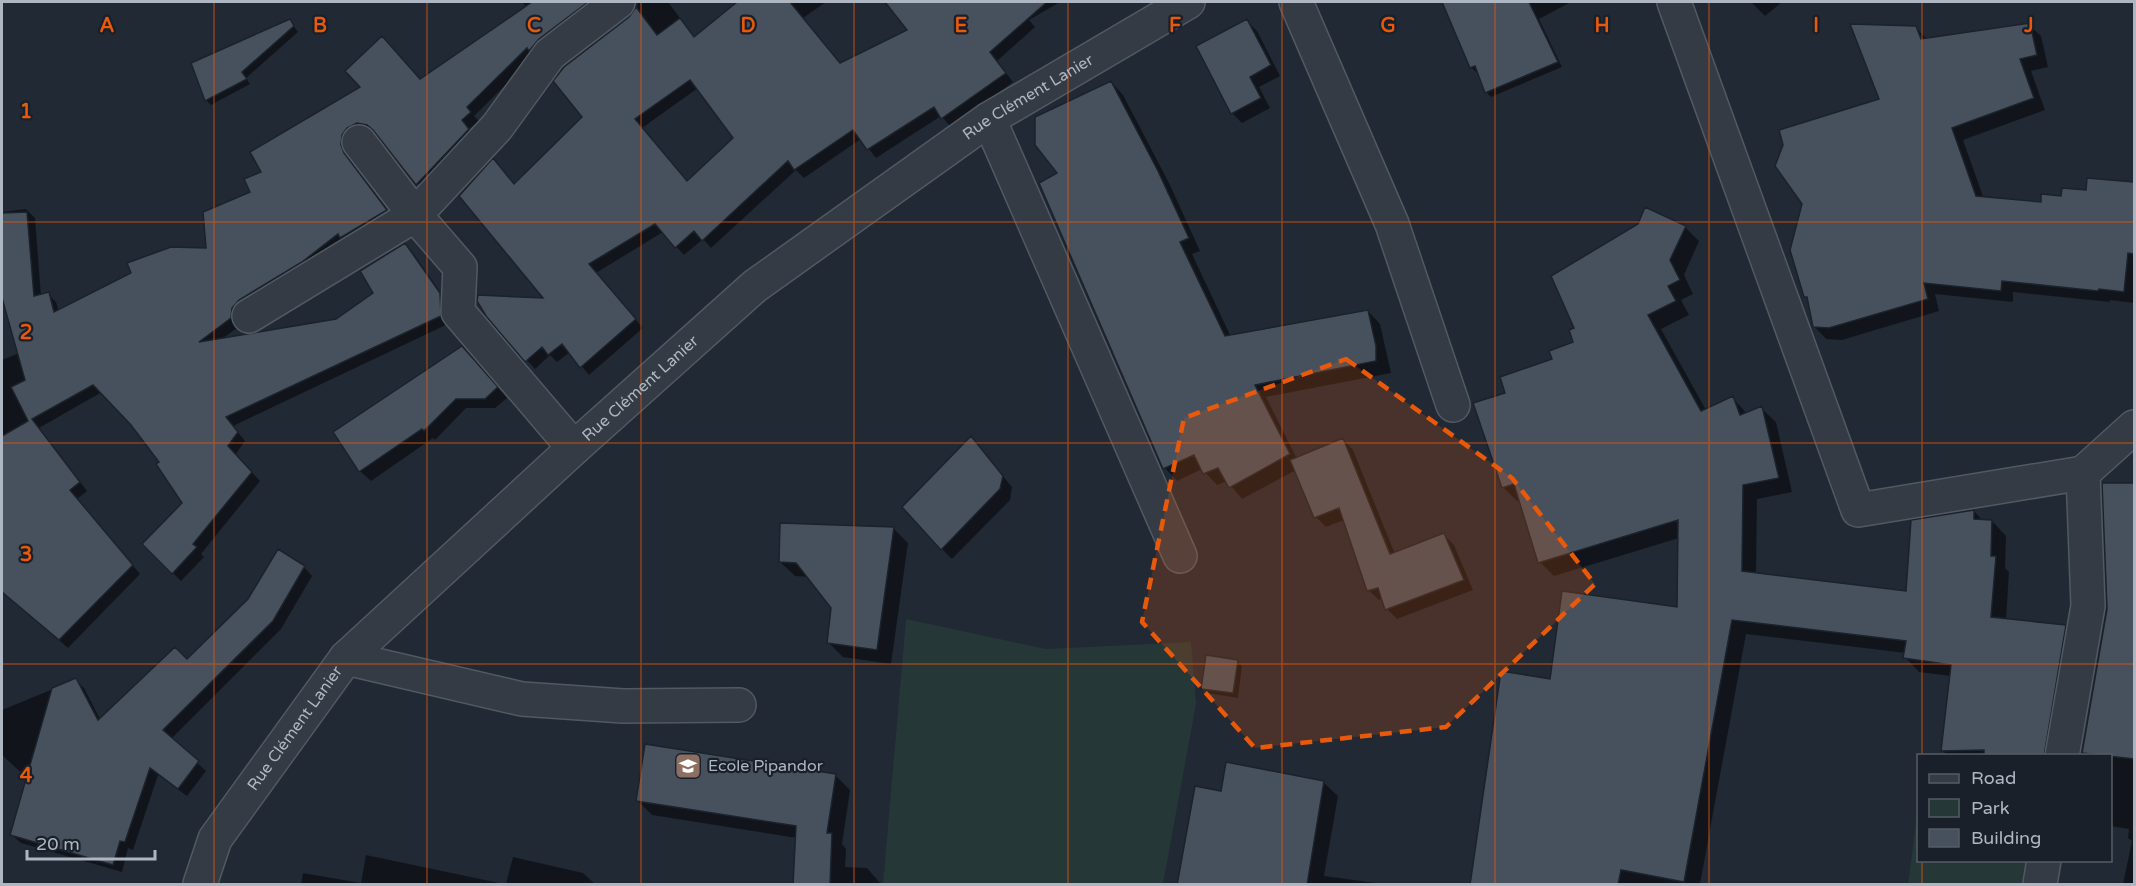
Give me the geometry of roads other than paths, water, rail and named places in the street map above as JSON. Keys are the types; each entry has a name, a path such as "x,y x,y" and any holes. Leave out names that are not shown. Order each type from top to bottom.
{"street":[{"path":"249,316 415,215 497,127 550,54 618,2"},
{"name":"Rue Clément Lanier","path":"200,885 215,839 346,658 574,448 755,286 989,119 1188,2"},
{"path":"1296,2 1392,224 1453,405"},
{"path":"1674,2 1858,510 2083,473 2134,427"},
{"path":"989,119 1180,556"},
{"path":"359,142 415,215 460,267 458,312 574,448"},
{"path":"2062,754 2088,606 2083,473"},
{"path":"346,658 522,699 623,706 739,705"},
{"path":"2040,885 2044,862"}],"place":[{"name":"Ecole Pipandor","path":"688,766"}]}
